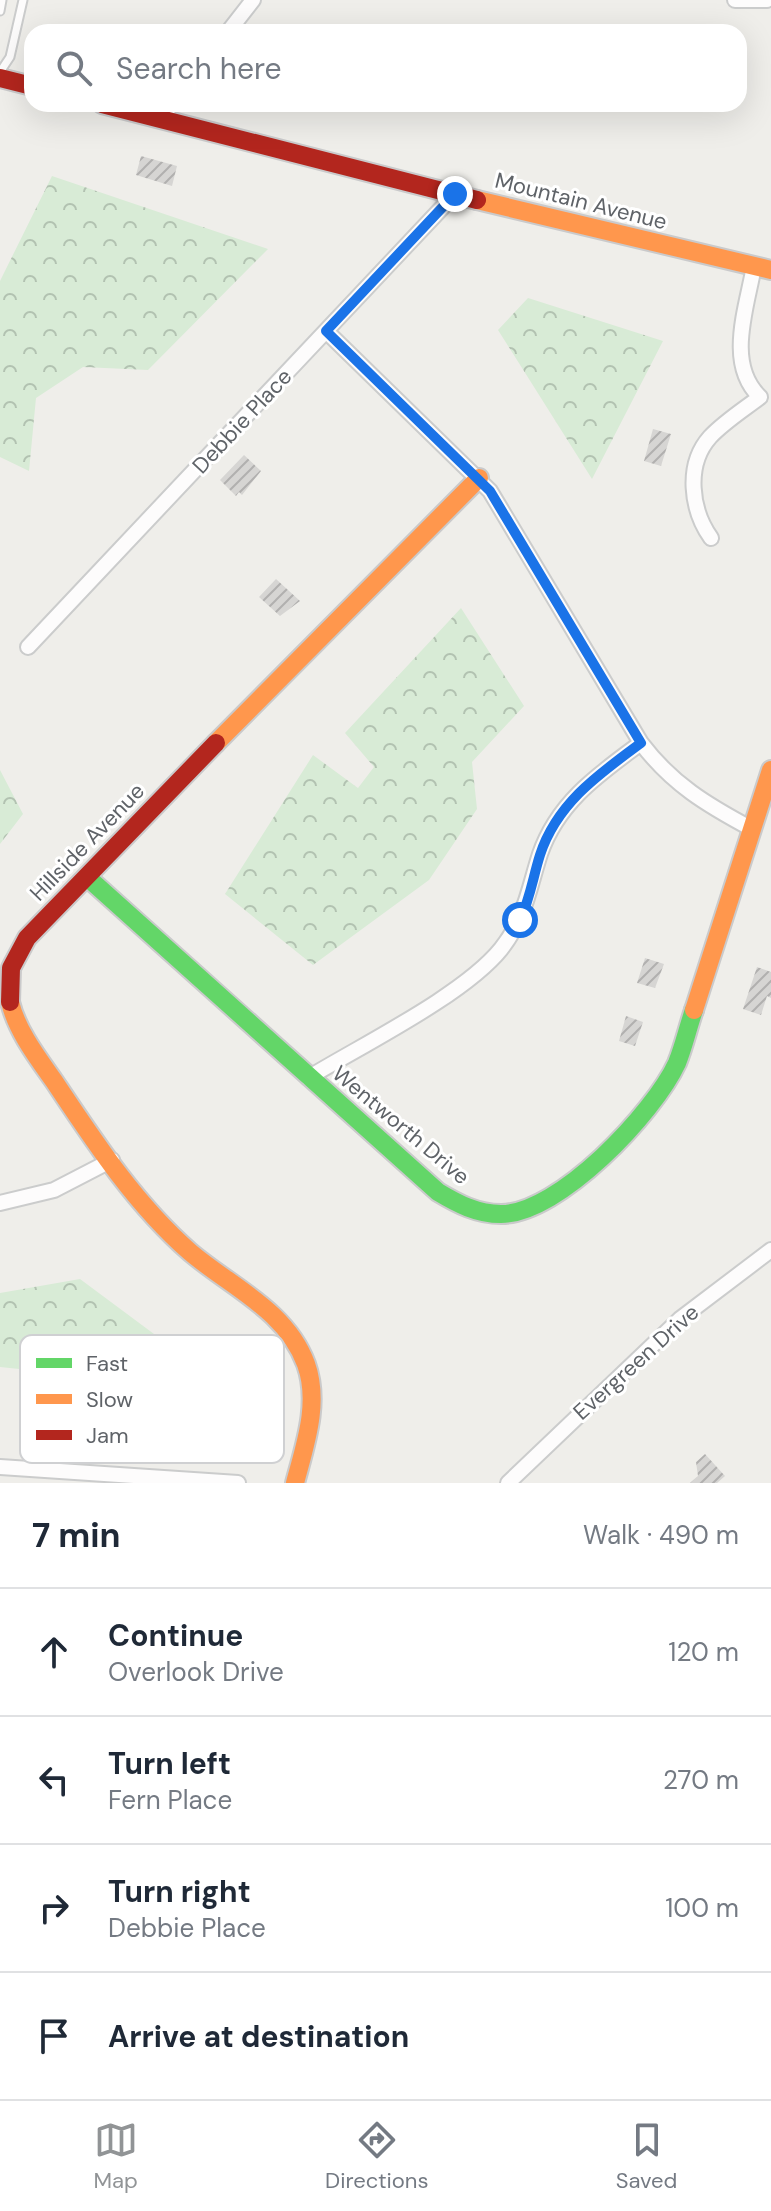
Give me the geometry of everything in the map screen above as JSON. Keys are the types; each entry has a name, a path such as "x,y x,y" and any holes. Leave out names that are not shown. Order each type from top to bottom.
{"street":[{"path":"234,24 253,0"},
{"path":"735,0 767,0"},
{"path":"0,75 24,83"},
{"name":"Mountain Avenue","path":"167,112 455,194 763,268"},
{"name":"Debbie Place","path":"28,647 455,194"},
{"path":"711,538 693,504 693,489 702,450 708,439 760,397 745,374 740,343 763,268"},
{"path":"326,331 479,478 505,513 641,743 679,787 696,800 752,829"},
{"name":"Hillside Avenue","path":"295,1483 312,1402 306,1365 296,1343 267,1310 178,1241 112,1160 25,1036 9,1000 10,968 20,947 87,877 479,478"},
{"path":"308,1078 461,984 490,962 520,920 540,854 564,809 586,784 641,743"},
{"name":"Wentworth Drive","path":"87,877 308,1078 454,1203 491,1215 520,1213 547,1202 653,1104 677,1062 771,770"},
{"path":"0,1203 54,1190 112,1160"},
{"name":"Evergreen Drive","path":"508,1483 680,1319 771,1250"},
{"path":"0,1467 238,1483"}],"lane":[{"path":"0,11 2,0"},
{"path":"0,75 10,57 23,0"}],"green space":[{"path":"52,176 268,249 148,370 83,367 36,398 29,471 0,457 0,281"},
{"path":"528,298 663,341 592,479 498,330"},
{"path":"461,608 524,706 472,762 477,809 429,880 313,965 225,894 313,755 358,788 374,767 345,733"},
{"path":"0,770 23,814 0,844"},
{"path":"80,1279 155,1335 20,1335 20,1369 0,1367 0,1293"}],"building":[{"path":"141,156 177,166 172,186 136,175"},
{"path":"653,429 671,434 661,466 644,461"},
{"path":"244,455 261,471 242,495 239,492 236,496 220,480"},
{"path":"276,579 300,601 280,616 259,597"},
{"path":"645,958 664,964 655,988 637,983"},
{"path":"757,967 771,972 771,998 767,996 761,1015 743,1009"},
{"path":"626,1016 643,1022 635,1046 619,1041"},
{"path":"705,1454 725,1476 717,1483 690,1483 698,1476 696,1462"}],"traffic: fast":[{"path":"87,877 438,1192 484,1212 501,1214 524,1210 550,1197 602,1157 648,1108 665,1084 677,1063 694,1010"}],"traffic: slow":[{"path":"477,200 771,270"},
{"path":"216,743 479,478"},
{"path":"694,1010 771,770"},
{"path":"10,1002 17,1023 34,1053 133,1193 190,1252 271,1314 297,1345 306,1364 312,1394 310,1424 295,1483"}],"traffic: jam":[{"path":"0,78 24,84"},
{"path":"133,112 477,200"},
{"path":"10,1002 11,968 27,938 216,743"}],"route":[{"path":"455,194 326,331 490,491 641,743 586,784 554,823 540,854 533,888 520,920"}]}
